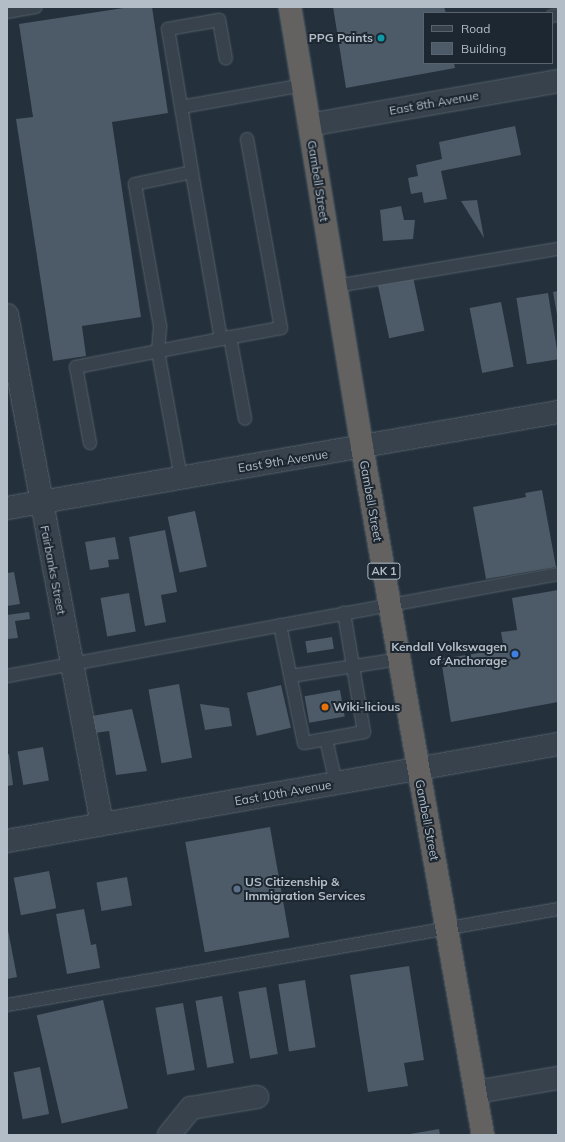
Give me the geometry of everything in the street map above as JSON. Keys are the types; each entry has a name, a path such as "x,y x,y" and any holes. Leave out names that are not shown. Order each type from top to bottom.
{"highway":[{"name":"Gambell Street","path":"290,7 362,447 418,769 448,929 483,1135"}],"street":[{"name":"East 8th Avenue","path":"309,125 558,81"},
{"name":"Fairbanks Street","path":"7,315 10,348 102,824"},
{"name":"East 9th Avenue","path":"7,508 558,412"},
{"name":"East 10th Avenue","path":"7,841 558,744"},
{"path":"476,1092 558,1078"},
{"path":"169,1135 191,1108 257,1097"}],"lane":[{"path":"7,12 36,7"},
{"path":"226,58 219,20 168,29 192,172 225,338 245,419"},
{"path":"181,108 303,85"},
{"path":"90,442 76,367 281,328 247,139"},
{"path":"180,478 158,351 160,326 135,184 192,172"},
{"path":"336,286 558,249"},
{"path":"7,676 389,604 558,574"},
{"path":"280,625 304,743 364,732 344,613"},
{"path":"291,676 399,659"},
{"path":"326,739 336,783"},
{"path":"7,1006 558,909"}],"building":[{"path":"130,7 152,7 168,113 112,122 141,317 82,326 86,356 53,361 16,119 33,117 19,24"},
{"name":"PPG Paints","path":"333,7 444,7 446,12 423,12 423,64 454,64 455,68 346,88"},
{"path":"515,126 521,155 441,171 447,199 424,203 422,192 411,194 408,178 418,176 416,165 442,159 439,142"},
{"path":"477,200 484,238 461,201"},
{"path":"401,206 404,220 415,220 413,239 383,241 380,210"},
{"path":"413,277 424,331 389,338 378,284"},
{"path":"558,291 558,315 557,315 553,292"},
{"path":"548,293 558,359 527,364 516,298"},
{"path":"501,302 514,367 482,373 470,308"},
{"path":"542,490 556,567 486,579 473,507 526,497 525,493"},
{"path":"195,511 207,567 179,573 168,517"},
{"path":"165,530 177,592 161,595 166,622 145,626 129,537"},
{"path":"115,537 119,559 108,560 109,567 90,570 85,542"},
{"path":"14,572 20,604 7,606 7,573"},
{"name":"Kendall Volkswagen of Anchorage","path":"558,590 558,702 451,722 441,659 504,649 501,632 517,630 512,598"},
{"path":"129,593 136,631 107,636 100,598"},
{"path":"29,612 30,619 15,621 18,638 7,639 7,615"},
{"path":"332,637 334,649 307,653 305,641"},
{"path":"179,684 192,758 161,763 148,689"},
{"path":"281,685 291,728 257,736 247,693"},
{"name":"Wiki-licious","path":"340,690 345,717 309,723 305,696"},
{"path":"200,704 229,708 232,726 205,730"},
{"path":"132,709 147,771 116,775 109,731 95,733 92,716"},
{"path":"43,747 49,780 23,785 17,752"},
{"path":"9,754 13,785 7,786 7,755"},
{"name":"US Citizenship & Immigration Services","path":"270,827 289,937 205,952 185,842"},
{"path":"49,871 56,908 21,915 14,878"},
{"path":"127,877 132,906 102,911 96,882"},
{"path":"84,909 91,945 96,944 100,968 67,974 56,914"},
{"path":"7,925 17,977 7,979"},
{"path":"409,966 424,1060 404,1063 408,1086 368,1092 350,975"},
{"path":"305,980 316,1047 289,1051 278,984"},
{"path":"266,987 278,1054 250,1059 238,992"},
{"path":"222,996 234,1063 207,1068 195,1001"},
{"path":"103,1000 128,1108 62,1123 37,1015"},
{"path":"183,1003 195,1070 167,1075 155,1008"},
{"path":"40,1067 49,1114 23,1119 13,1072"},
{"path":"439,1129 440,1135 410,1135 410,1134"}],"place":[{"name":"PPG Paints","path":"381,38"},
{"name":"Kendall Volkswagen of Anchorage","path":"515,654"},
{"name":"Wiki-licious","path":"325,707"},
{"name":"US Citizenship & Immigration Services","path":"237,889"}]}
